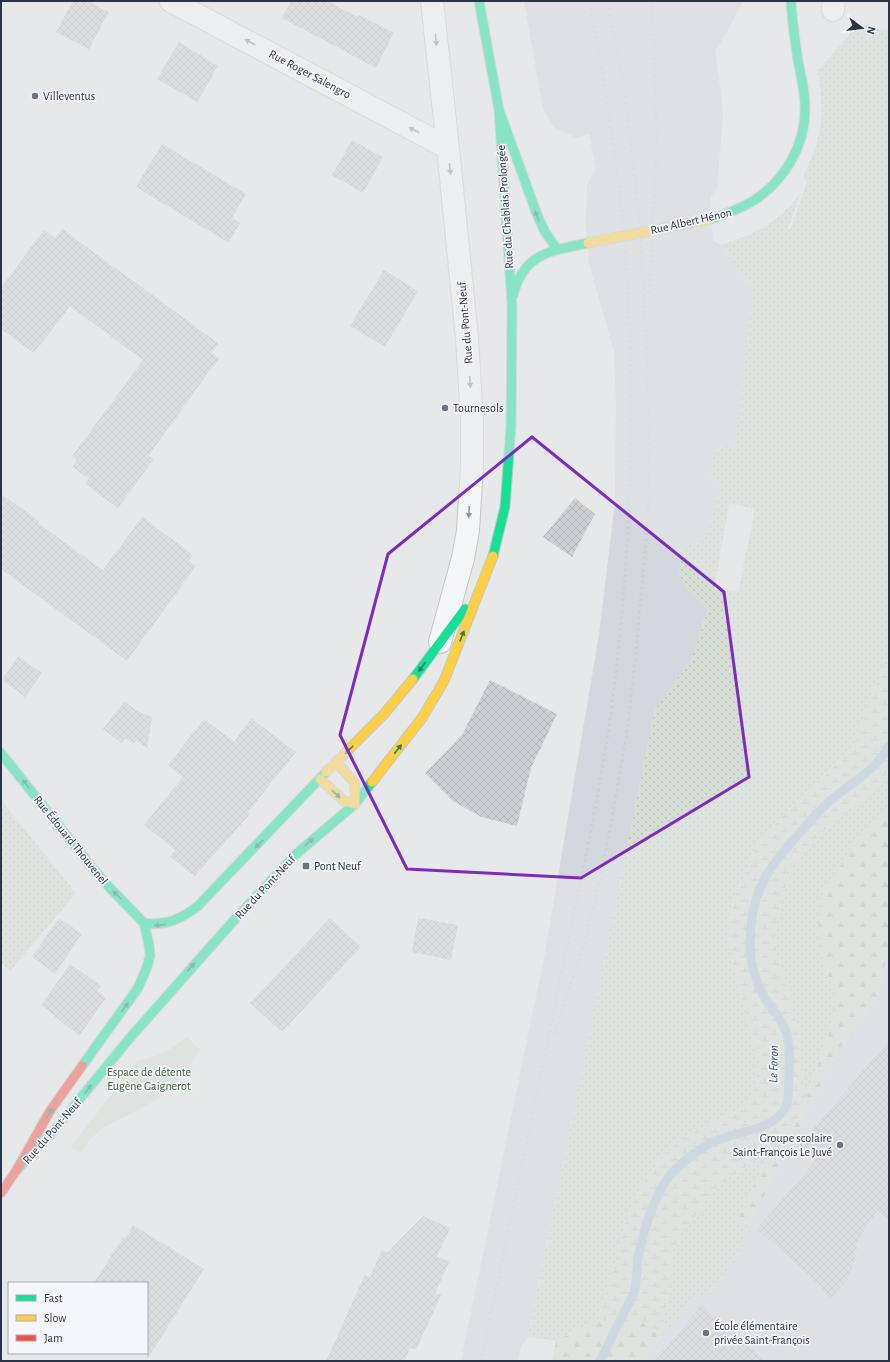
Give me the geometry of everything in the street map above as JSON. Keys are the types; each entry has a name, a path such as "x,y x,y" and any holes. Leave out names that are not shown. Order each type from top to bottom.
{"street":[{"name":"Rue Roger Salengro","path":"171,1 448,148"},
{"name":"Rue du Pont-Neuf","path":"432,1 470,371 472,420 472,465 468,531 463,558 440,642"},
{"name":"Rue du Chablais Prolongée","path":"479,1 499,110 539,221 557,249"},
{"name":"Rue Albert Hénon","path":"512,304 514,289 520,275 524,268 535,258 557,249 711,219 736,211 753,202 768,190 792,160 804,125 805,102 793,30 791,1"},
{"name":"Rue du Chablais Prolongée","path":"499,110 512,304"},
{"name":"Rue du Pont-Neuf","path":"16,1171 56,1128 134,1033 246,906 295,855 355,804 422,718 434,699 444,681 482,586 502,525 511,426 512,304"},
{"name":"Rue du Pont-Neuf","path":"144,923 154,926 173,922 194,910 211,894 389,708 413,680 482,586"},
{"name":"Rue Édouard Thouvenel","path":"1,753 89,864 144,923"},
{"path":"320,779 344,801 355,804 355,783 337,763"},
{"name":"Rue du Pont-Neuf","path":"1,1193 16,1171 50,1111 138,988 150,956 148,934 144,923"}],"highlighted area":[{"path":"532,437 724,592 749,777 581,878 407,869 340,735 388,554"}],"shaded area":[{"path":"524,1 743,1 715,51 723,114 717,188 710,197 713,241 721,245 753,290 729,502 714,590 692,658 655,710 528,1337 521,1347 518,1361 461,1361 545,953 599,635 615,502 616,403 614,351 589,264 586,224 587,185 596,168 589,134 576,138 554,127 543,109"},
{"name":"Groupe scolaire Saint-François Le Juvé","path":"889,944 889,1361 642,1361 662,1335 738,1255 749,1226 837,1053 878,997"}],"green space":[{"path":"860,23 889,31 889,652 851,751 785,813 758,844 734,898 728,941 749,1028 757,1051 757,1074 754,1090 745,1108 721,1118 680,1140 658,1162 638,1191 625,1226 598,1320 556,1341 528,1337 655,710 692,658 708,610 686,588 678,571 683,551 706,535 713,516 720,487 709,475 718,444 735,447 753,290 721,245 744,237 766,226 785,211 801,192 788,229 790,230 807,182 803,176 810,162 819,136 821,124 821,100 818,70","holes":["729,503 755,509 738,592 714,590"]},
{"path":"889,652 889,771 871,792 831,824 807,847 790,873 780,905 775,935 777,955 797,1025 806,1097 800,1116 786,1140 722,1183 678,1238 670,1262 669,1290 662,1335 644,1323 598,1320 625,1226 638,1191 658,1162 680,1140 721,1118 745,1108 754,1090 757,1074 757,1051 749,1028 728,941 734,898 758,844 785,813 851,751"},
{"path":"889,771 889,809 864,830 818,930 822,959 839,1004 806,1097 797,1025 777,954 775,935 780,905 790,873 807,847 831,824 871,792"},
{"path":"1,800 76,893 10,971 1,963"},
{"path":"889,809 889,944 878,997 837,1053 749,1226 737,1220 759,1177 763,1165 786,1140 800,1116 839,1004 822,959 818,930 822,893 864,830"},
{"name":"Espace de détente Eugène Gaignerot","path":"187,1037 200,1050 192,1063 169,1090 155,1100 98,1132 80,1153 71,1147 137,1061 156,1056 167,1051"},
{"path":"786,1140 763,1165 759,1177 737,1220 749,1226 738,1255 712,1293 698,1296 662,1335 669,1290 670,1262 678,1238 700,1208 722,1183"},
{"path":"598,1320 644,1323 662,1335 642,1361 552,1361 556,1341"}],"building":[{"path":"73,1 88,1 109,12 89,49 56,32"},
{"path":"291,1 327,1 394,33 376,68 282,18"},
{"path":"179,42 218,66 197,102 157,79"},
{"path":"352,140 383,157 363,193 332,175"},
{"path":"162,144 246,194 232,218 240,223 229,243 136,187"},
{"path":"62,229 218,343 211,353 219,358 149,455 154,459 118,508 85,484 89,479 72,467 77,460 72,456 143,360 70,306 34,353 1,329 1,288 44,230 55,238"},
{"path":"384,270 418,291 385,347 350,326"},
{"path":"1,494 103,570 142,517 193,555 189,561 196,566 127,661 1,569"},
{"path":"575,498 595,514 572,557 543,537"},
{"path":"18,656 42,673 25,697 2,680"},
{"path":"490,680 557,714 531,768 517,826 481,817 453,801 425,773 462,735"},
{"path":"124,701 136,710 152,717 147,748 137,740 134,744 125,738 121,743 103,729"},
{"path":"251,718 296,752 248,812 250,814 195,876 170,857 175,850 144,825 183,777 168,765 204,719 234,742"},
{"path":"59,918 82,934 55,974 32,957"},
{"path":"330,918 361,947 282,1032 250,1003"},
{"path":"418,918 458,925 451,960 412,952"},
{"path":"70,964 101,986 97,991 106,998 79,1036 41,1005"},
{"path":"889,1040 889,1221 877,1211 859,1238 853,1265 847,1280 829,1300 822,1287 757,1229 815,1161 799,1146"},
{"path":"423,1216 450,1228 437,1256 449,1262 435,1293 441,1295 416,1350 410,1348 404,1361 326,1361 365,1275 370,1277 382,1250 388,1252"},
{"path":"133,1225 204,1269 147,1360 148,1282 95,1282 123,1237 125,1239"},
{"name":"École élémentaire privée Saint-François","path":"702,1305 765,1361 655,1361"}],"waterway":[{"name":"Le Foron","path":"600,1361 633,1295 643,1235 657,1198 670,1176 686,1160 705,1146 723,1138 764,1126 773,1121 785,1108 788,1101 790,1059 789,1047 787,1035 783,1025 766,1000 752,965 750,940 754,907 765,878 783,852 806,825 831,800 879,761 889,746"}],"railway":[{"path":"481,1361 598,793 615,682 624,591 629,500 631,408 627,272 614,150 603,75 589,1"},
{"path":"554,1035 585,941 603,867 626,738 635,662 648,518 649,436 646,329 640,222 624,86 607,1"},
{"path":"649,293 657,141 651,1"}],"traffic: fast":[{"path":"479,1 499,110 538,217 545,232 557,249"},
{"path":"711,219 743,206 764,193 784,172 797,148 802,134 805,101 798,61 791,1"},
{"path":"493,556 505,507 511,426 512,304 499,110"},
{"path":"513,295 524,270 540,256 550,252 588,243"},
{"path":"413,679 465,609"},
{"path":"1,753 89,864 144,923 150,956 138,988 82,1066"},
{"path":"144,923 152,924 173,920 185,915 198,906 326,772"},
{"path":"16,1171 56,1128 129,1039 236,918 295,855 355,804 372,782"}],"traffic: slow":[{"path":"588,243 711,219"},
{"path":"372,782 422,718 444,681 493,556"},
{"path":"326,772 384,714 413,679"},
{"path":"320,779 344,801 355,804 355,783 337,763"}],"traffic: jam":[{"path":"1,1193 16,1171 50,1111 82,1066"}],"place":[{"name":"Villeventus","path":"35,96"},
{"name":"Tournesols","path":"445,408"},
{"name":"Pont Neuf","path":"306,866"},
{"name":"Groupe scolaire Saint-François Le Juvé","path":"840,1145"},
{"name":"École élémentaire privée Saint-François","path":"706,1333"}]}
